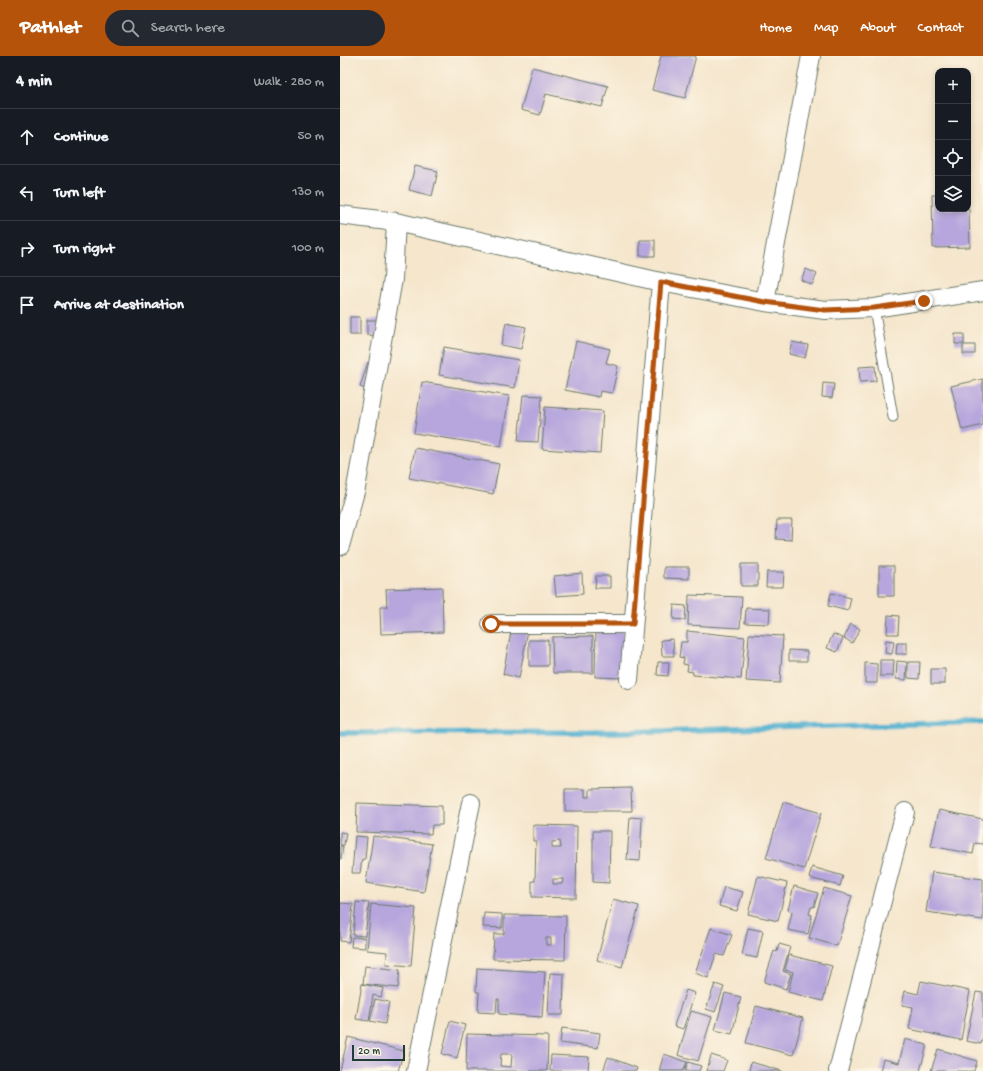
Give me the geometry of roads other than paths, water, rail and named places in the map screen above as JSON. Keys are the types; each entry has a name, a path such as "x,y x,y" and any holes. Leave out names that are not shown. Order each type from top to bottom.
{"street":[{"path":"765,302 811,56"},
{"path":"340,215 396,222 661,282 765,302 825,310 874,308 983,291"},
{"path":"340,546 356,488 393,278 396,222"},
{"path":"629,680 661,282"},
{"path":"491,624 633,624"},
{"path":"416,1071 471,803"},
{"path":"838,1071 905,812"}],"lane":[{"path":"874,308 893,417"}],"waterway":[{"path":"340,733 619,732 983,722"}]}
